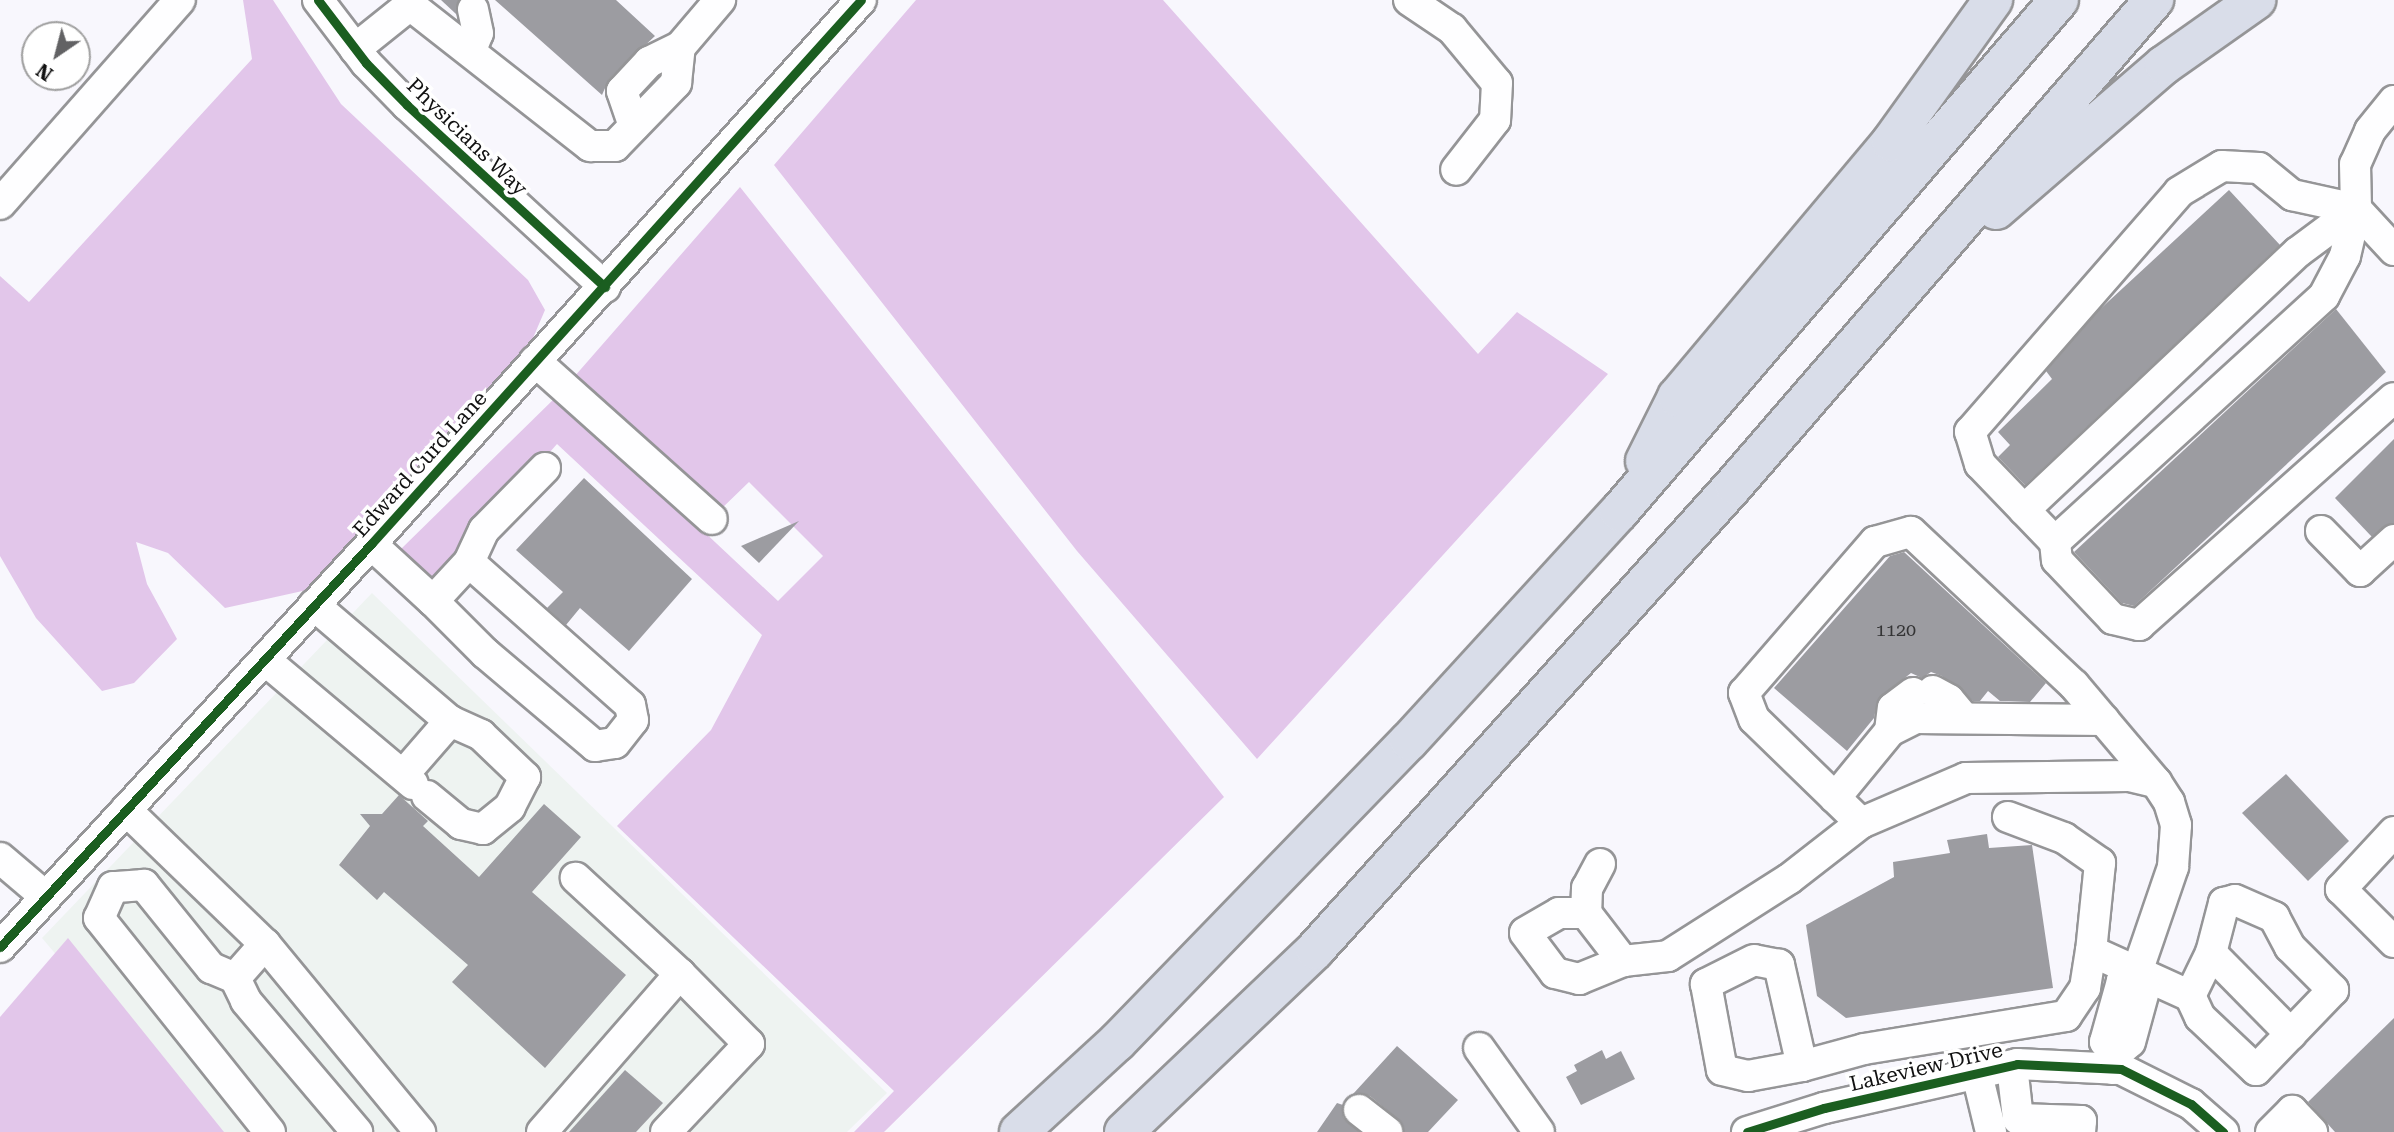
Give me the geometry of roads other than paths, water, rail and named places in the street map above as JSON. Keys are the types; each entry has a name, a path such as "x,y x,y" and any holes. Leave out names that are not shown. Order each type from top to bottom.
{"highway":[{"path":"1619,512 1677,397 1891,142 1993,0"},
{"path":"1019,1132 1117,1042 1337,819 1619,512 2059,0"},
{"path":"1124,1132 1315,950 1734,485 2154,0"},
{"path":"1734,485 1900,322 2005,200 2164,65 2256,0"}],"street":[{"path":"0,204 180,0"},
{"name":"Physicians Way","path":"318,0 355,49 407,105 605,286"},
{"path":"355,49 407,3 471,50 590,146 615,146 676,83 680,47 720,0"},
{"name":"Edward Curd Lane","path":"0,947 372,544 861,0"},
{"path":"1409,0 1452,29 1497,83 1495,120 1455,170"},
{"path":"471,50 478,33 472,10"},
{"path":"2055,542 2324,296 2345,257 2356,209 2355,164 2370,131 2394,100"},
{"path":"2394,250 2356,209 2292,195 2259,168 2222,166 2179,192 1970,432 1980,464 2055,542 2057,560 2113,619 2139,625 2394,398"},
{"path":"2024,510 2298,252 2356,209"},
{"path":"535,361 712,519"},
{"path":"433,601 469,562 484,530 545,468"},
{"path":"2322,531 2360,571 2394,540"},
{"path":"1861,823 1754,719 1744,693 1875,542 1911,532 2074,685 2156,782 2169,802 2176,825 2173,867 2134,982 2130,1042 2114,1061"},
{"path":"372,544 485,653 595,746 615,743 633,720 630,705 469,562"},
{"path":"265,660 471,830 496,822 520,793 525,777 481,735 450,721 314,605"},
{"path":"1890,731 1892,708 1923,692 1949,700 1964,719"},
{"path":"1835,798 1890,731 1916,718 2104,720"},
{"path":"414,785 450,721"},
{"path":"1586,913 1559,913 1525,933 1555,973 1579,979 1623,961 1668,956 1789,880 1861,823 1966,778 2129,776 2156,782"},
{"path":"126,810 265,944 420,1132"},
{"path":"1801,1066 1883,1046 2066,1016 2085,988 2100,863 2064,838 2008,817"},
{"path":"2394,832 2341,889 2394,942"},
{"path":"0,858 46,897"},
{"path":"1600,864 1587,888 1586,913 1623,961"},
{"path":"576,878 680,974 749,1044 667,1132"},
{"path":"270,1132 99,918 113,887 144,886 211,968 235,978 246,1001 357,1132"},
{"path":"2235,901 2274,917 2290,947 2333,990 2256,1070 2200,1017 2190,996 2211,953 2224,903 2235,901"},
{"path":"235,978 265,944"},
{"path":"2091,951 2134,982 2190,996"},
{"path":"2211,953 2291,1034"},
{"path":"542,1132 680,974"},
{"path":"1883,1046 1892,1093"},
{"path":"1479,1048 1539,1132"},
{"name":"Lakeview Drive","path":"1765,1130 1827,1120 1892,1093 2012,1066 2114,1061 2191,1104 2223,1132"},
{"path":"2012,1066 2019,1126 2081,1121 2080,1132"},
{"path":"1977,1074 1991,1132"},
{"path":"1359,1110 1387,1132"},
{"path":"2271,1132 2292,1111 2312,1132"}]}
